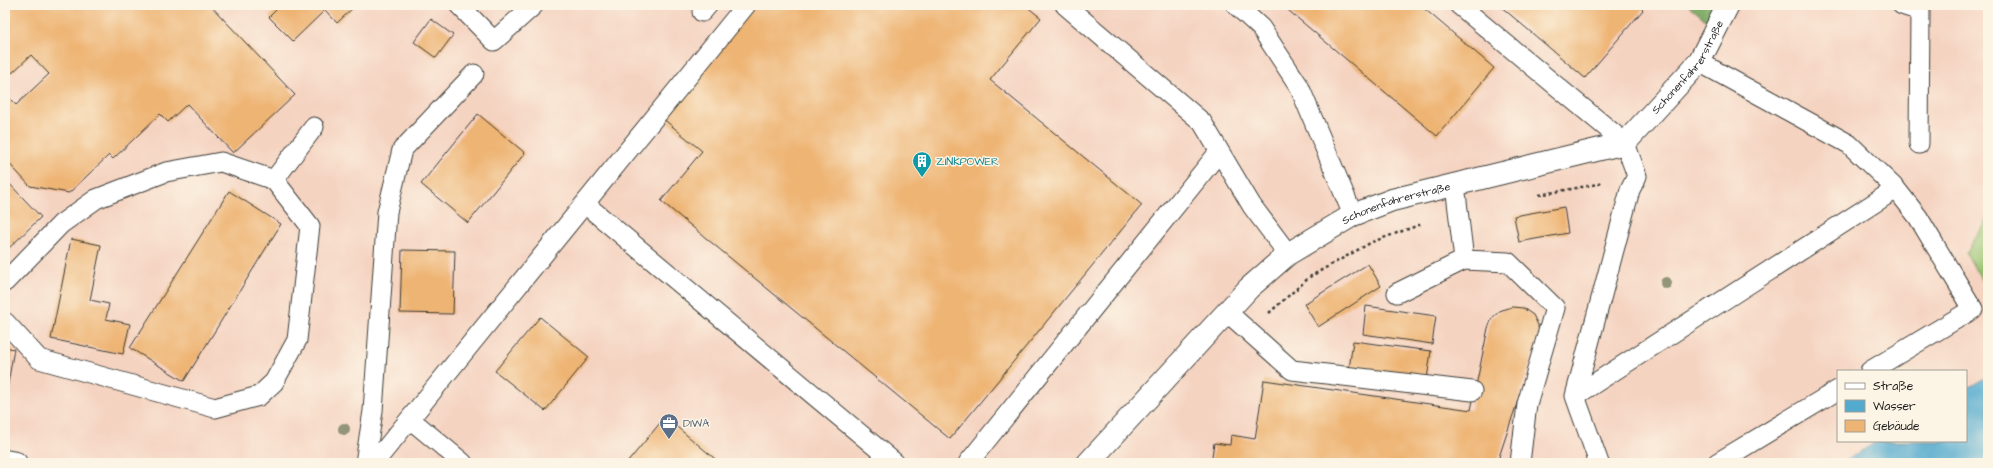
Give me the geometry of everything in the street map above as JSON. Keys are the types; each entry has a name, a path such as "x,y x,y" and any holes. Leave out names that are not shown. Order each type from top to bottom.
{"street":[{"name":"Schonenfahrerstraße","path":"1088,463 1249,288 1288,254 1353,215 1392,200 1625,143 1699,62 1728,5"},
{"path":"5,461 16,463"}],"lane":[{"path":"460,5 494,41 534,5"},
{"path":"374,463 746,5"},
{"path":"1066,5 1202,122 1252,206 1288,254"},
{"path":"1236,5 1261,28 1298,86 1353,215"},
{"path":"1459,5 1625,143 1637,176 1630,190 1575,396 1599,463"},
{"path":"1902,5 1920,11 1919,144"},
{"path":"1699,62 1849,144 1896,189 1918,217 1973,309 1872,370"},
{"path":"365,463 373,412 387,212 402,150 474,74"},
{"path":"274,180 314,127"},
{"path":"968,463 1219,152"},
{"path":"5,282 60,224 96,199 166,172 221,162 274,180 310,226 297,340 274,382 258,396 215,408 39,359 5,322"},
{"path":"1454,185 1464,260"},
{"path":"1575,396 1896,189"},
{"path":"585,204 895,463"},
{"path":"1397,293 1464,260 1508,262 1555,308 1527,404 1520,463"},
{"path":"1227,312 1292,370 1472,391"},
{"path":"1718,463 1837,391"},
{"path":"410,419 463,463"}],"path":[{"path":"1536,196 1637,176"},
{"path":"1250,331 1311,276 1372,242 1458,211"}],"shaded area":[{"path":"5,5 1988,5 1988,227 1966,253 1988,292 1988,376 1967,388 1967,370 1837,370 1837,442 1876,442 1841,463 5,463"}],"green space":[{"path":"1688,5 1714,5 1707,21"},
{"path":"1988,219 1988,292 1966,253"}],"water":[{"path":"1988,376 1988,463 1841,463 1876,442 1967,442 1967,388"}],"building":[{"path":"5,5 210,5 295,95 233,153 187,104 168,122 160,114 113,159 109,155 69,193 30,186 5,159 5,102 9,98 16,105 49,74 31,55 12,73 5,65"},
{"path":"281,5 355,6 337,23 325,10 293,41 269,17"},
{"name":"ZINKPOWER","path":"753,5 1025,5 1041,18 990,80 1142,205 950,439 661,201 702,151 661,117"},
{"path":"1282,5 1420,5 1494,68 1437,136"},
{"path":"1499,5 1638,5 1643,10 1585,78"},
{"path":"431,19 453,35 436,58 414,42"},
{"path":"478,114 525,153 468,223 421,184"},
{"path":"5,179 41,217 5,252"},
{"path":"229,191 281,224 184,381 130,348"},
{"path":"1564,207 1568,233 1519,242 1514,216"},
{"path":"71,239 101,245 90,300 109,304 106,319 130,324 123,354 51,339"},
{"path":"402,250 455,251 453,314 400,313"},
{"path":"1368,264 1381,286 1318,327 1304,304"},
{"path":"1366,306 1436,316 1432,344 1363,334"},
{"path":"1512,307 1523,308 1533,315 1538,325 1539,337 1497,463 1211,463 1214,443 1230,445 1231,435 1255,439 1264,380 1471,410 1488,328 1492,318 1501,310"},
{"path":"540,317 589,357 545,411 495,371"},
{"path":"1353,341 1431,351 1427,379 1349,369"},
{"path":"5,347 14,349 6,395 5,395"},
{"name":"DIWA","path":"665,417 720,463 627,463"}],"place":[{"name":"ZINKPOWER","path":"922,178"},
{"name":"DIWA","path":"669,440"}]}
